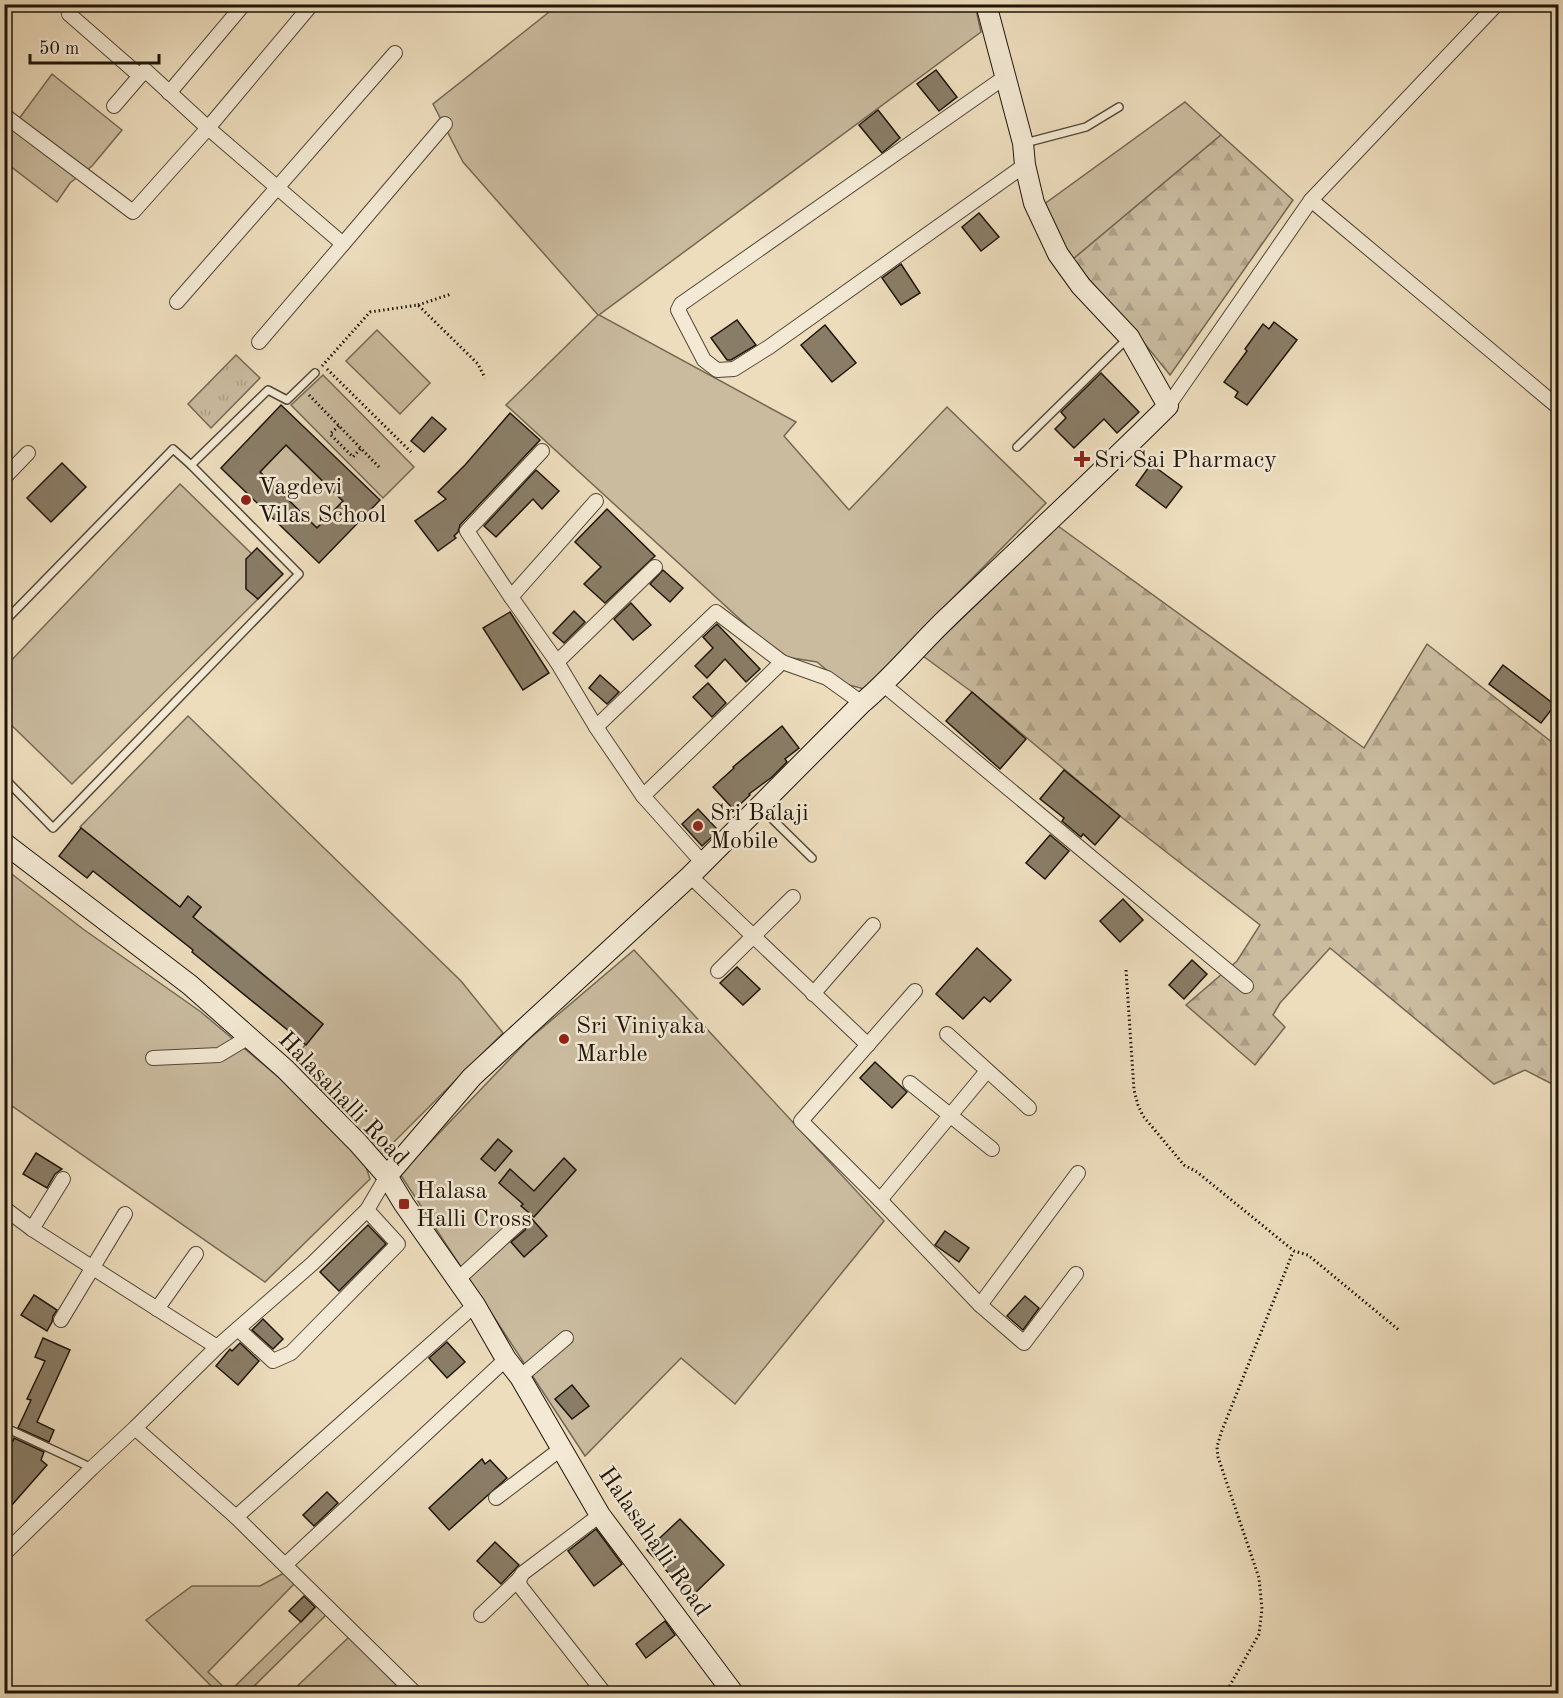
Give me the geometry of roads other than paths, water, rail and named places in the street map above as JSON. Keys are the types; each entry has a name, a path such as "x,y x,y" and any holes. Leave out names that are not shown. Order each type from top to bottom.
{"street":[{"path":"75,4 69,14 140,76"},
{"path":"169,93 244,4"},
{"path":"4,115 133,212 208,128 312,4"},
{"path":"986,4 1023,143 1025,165 1034,203 1058,254 1081,286 1129,337 1168,406"},
{"path":"4,1554 217,1347 313,1263 367,1210 387,1176 472,1077 696,869 861,704 884,685 943,622 1089,485 1168,406 1311,200 1497,4"},
{"path":"177,302 395,53"},
{"path":"114,106 145,70 208,128 343,244"},
{"path":"1005,77 681,304 678,310 704,360 717,370 734,369 769,347 1025,165"},
{"path":"259,342 445,124"},
{"path":"1311,200 1558,407"},
{"path":"542,451 467,531 557,662 643,796 696,869 754,937 868,1045"},
{"path":"4,478 28,453"},
{"path":"511,597 596,501"},
{"path":"557,662 655,567"},
{"path":"597,727 716,612 782,662 827,678 861,704"},
{"path":"643,796 782,662"},
{"path":"884,685 1246,986"},
{"name":"Halasahalli Road","path":"4,843 190,985 285,1069 350,1134 387,1176 475,1305 506,1359 520,1377 600,1515 734,1694"},
{"path":"718,971 793,897"},
{"path":"813,994 873,925"},
{"path":"915,991 801,1121 980,1305 1024,1343 1076,1274"},
{"path":"947,1034 1029,1108"},
{"path":"153,1058 219,1055 249,1037"},
{"path":"880,1200 987,1071"},
{"path":"910,1083 992,1149"},
{"path":"980,1305 1078,1173"},
{"path":"32,1229 63,1179"},
{"path":"4,1208 32,1229 217,1347"},
{"path":"238,1329 273,1361 291,1353 398,1245 367,1210"},
{"path":"60,1320 125,1214"},
{"path":"457,1280 519,1223"},
{"path":"157,1310 196,1254"},
{"path":"236,1517 475,1305"},
{"path":"520,1377 566,1338"},
{"path":"285,1565 506,1359"},
{"path":"135,1428 236,1517 416,1694"},
{"path":"496,1498 562,1448"},
{"path":"481,1615 519,1580 523,1573 600,1515"},
{"path":"519,1580 520,1586 604,1694"}],"lane":[{"path":"1023,143 1086,127 1119,107"},
{"path":"1017,447 1129,337"},
{"path":"191,465 268,390 287,400 315,373"},
{"path":"4,622 173,449 299,574 53,828 4,778"},
{"path":"759,806 812,858"},
{"path":"4,1427 92,1468"}],"place":[{"name":"Sri Sai Pharmacy","path":"1082,459"},
{"name":"Vagdevi Vilas School","path":"246,500"},
{"name":"Sri Balaji Mobile","path":"698,826"},
{"name":"Sri Viniyaka Marble","path":"564,1039"},
{"name":"Halasa Halli Cross","path":"404,1204"}]}
